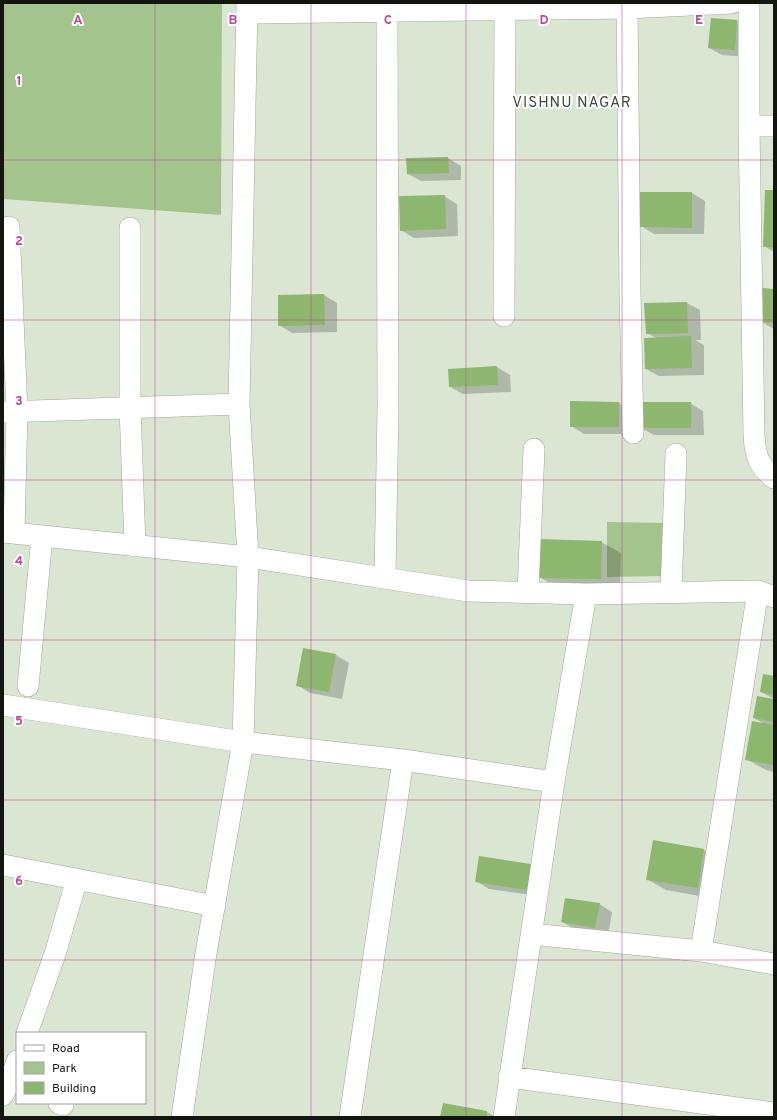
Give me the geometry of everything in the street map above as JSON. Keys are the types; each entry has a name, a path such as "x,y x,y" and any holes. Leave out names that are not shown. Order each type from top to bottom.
{"street":[{"path":"182,1117 205,961 243,742 248,557 239,404 247,8 732,3"},
{"path":"749,3 749,126 754,449 760,463 774,478"},
{"path":"627,5 633,433"},
{"path":"504,316 505,6"},
{"path":"385,578 388,407 387,7"},
{"path":"749,126 774,126"},
{"path":"9,227 10,412 8,532 248,557 468,591 586,594 671,592 766,594 702,951"},
{"path":"130,228 130,407 135,546"},
{"path":"10,412 239,404"},
{"path":"528,592 534,449"},
{"path":"671,592 676,454"},
{"path":"28,686 42,536"},
{"path":"504,1117 554,782 586,594"},
{"path":"3,705 243,742 403,760 554,782"},
{"path":"350,1117 403,760"},
{"path":"3,865 215,906"},
{"path":"27,1032 55,954 77,879"},
{"path":"531,934 702,951 774,964"},
{"path":"509,1077 774,1113"}],"green space":[{"path":"3,3 222,3 221,215 3,199"},
{"path":"607,522 666,523 665,576 607,577"}],"building":[{"path":"711,18 737,20 735,50 708,48"},
{"path":"448,157 449,173 407,174 406,158"},
{"path":"765,190 774,190 774,247 763,247"},
{"path":"640,192 692,192 692,228 640,227"},
{"path":"445,195 446,229 400,231 399,196"},
{"path":"761,288 774,289 774,323 759,322"},
{"path":"324,294 325,325 278,326 278,295"},
{"path":"687,302 688,333 646,334 644,303"},
{"path":"691,336 692,368 645,369 644,338"},
{"path":"497,366 498,385 449,387 448,369"},
{"path":"570,401 619,402 619,427 570,427"},
{"path":"640,402 691,402 691,428 640,428"},
{"path":"539,539 602,541 601,579 538,578"},
{"path":"303,648 336,654 329,692 296,686"},
{"path":"763,674 774,676 774,695 760,692"},
{"path":"757,696 774,699 774,722 753,718"},
{"path":"752,721 774,725 774,765 745,760"},
{"path":"653,840 704,849 698,888 646,880"},
{"path":"479,856 537,865 533,891 475,882"},
{"path":"565,898 600,903 595,928 561,922"},
{"path":"443,1103 487,1111 486,1117 440,1117"}],"district":[{"name":"VISHNU NAGAR","path":"572,102"}]}
